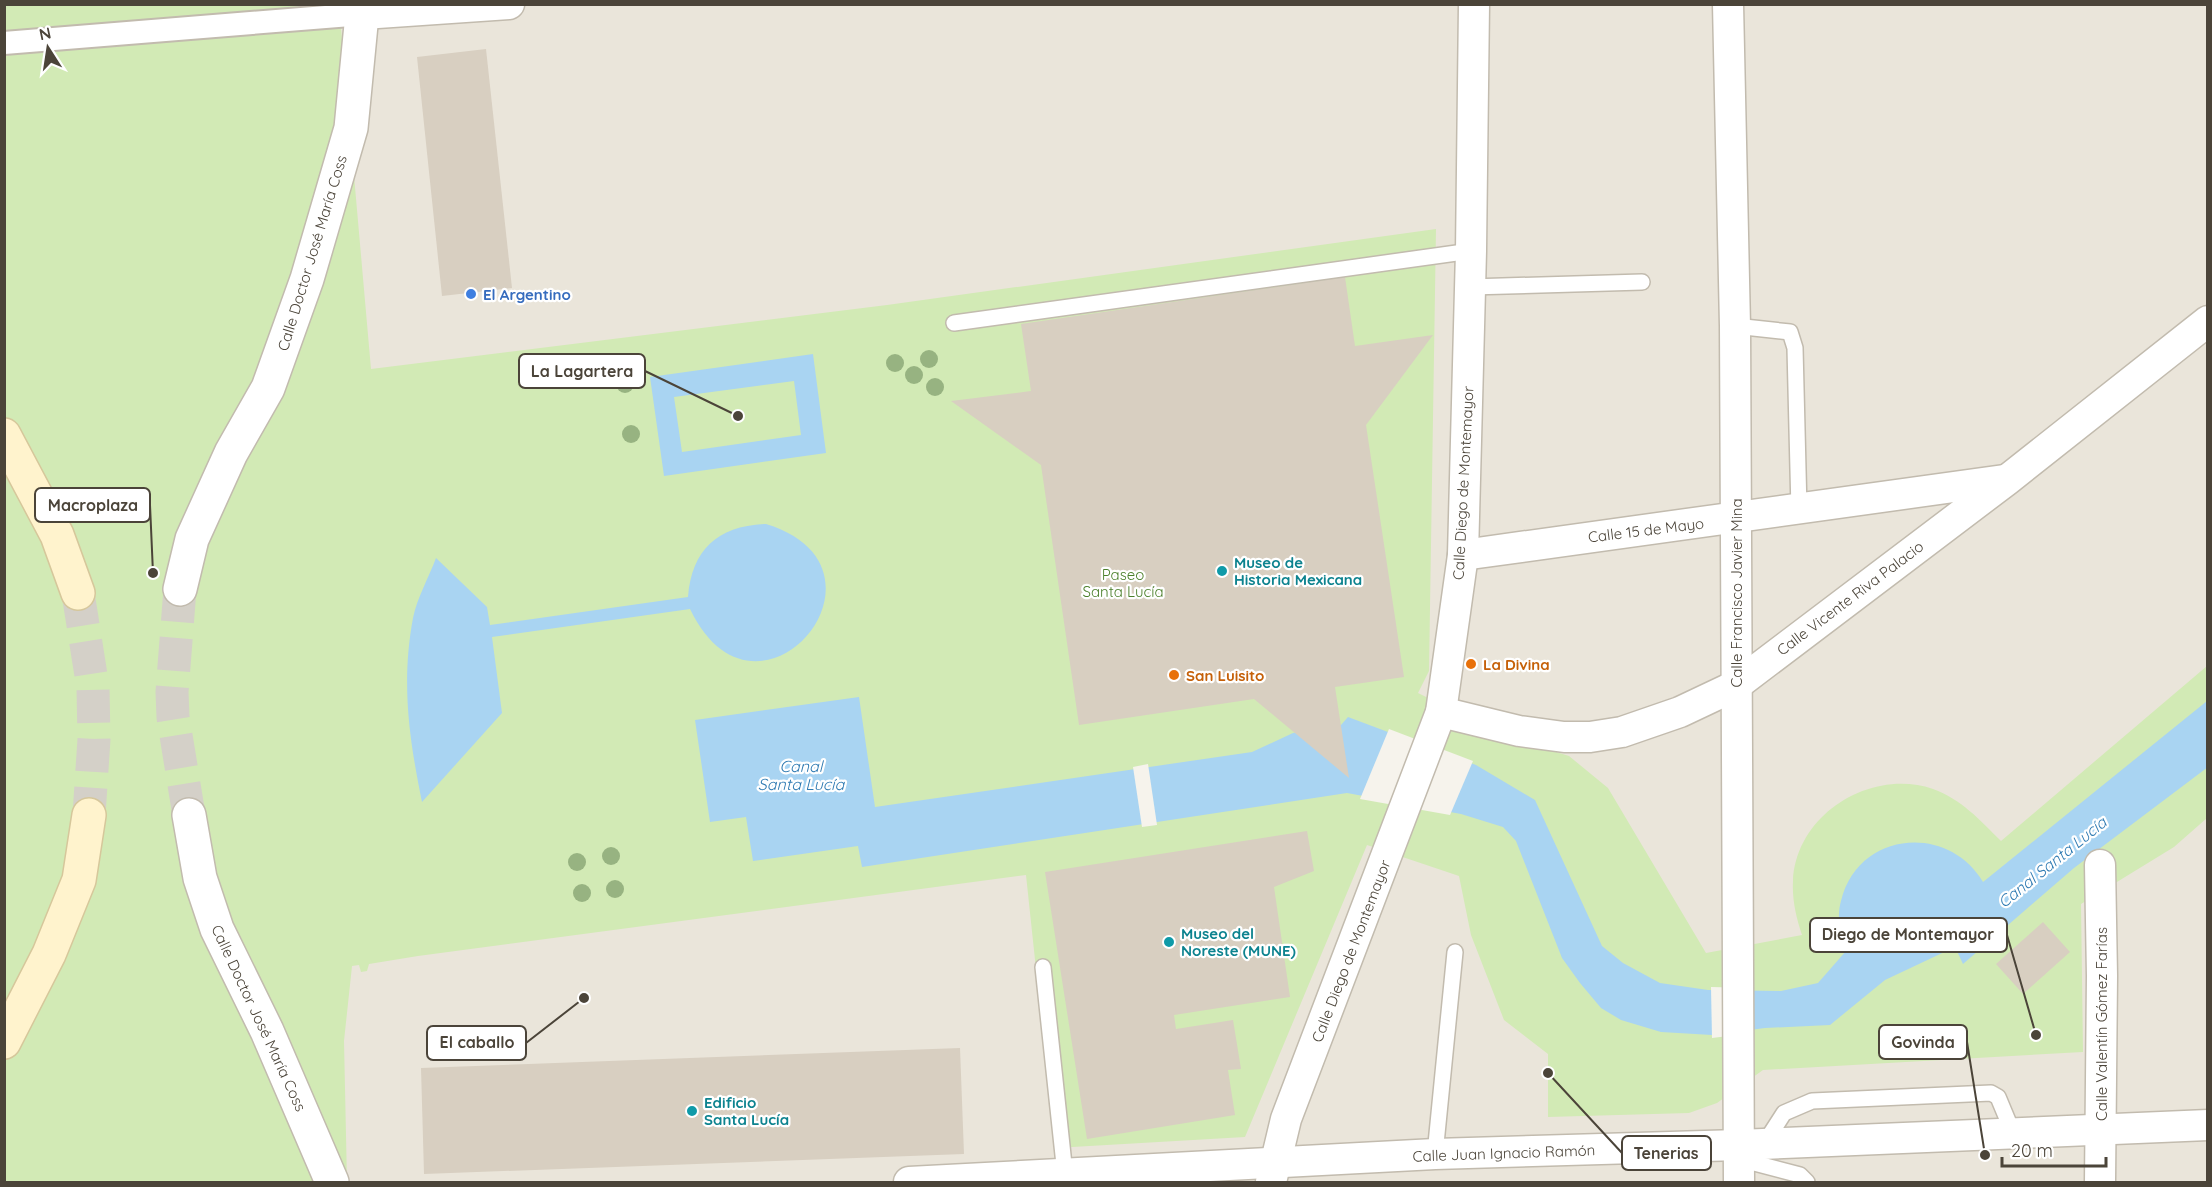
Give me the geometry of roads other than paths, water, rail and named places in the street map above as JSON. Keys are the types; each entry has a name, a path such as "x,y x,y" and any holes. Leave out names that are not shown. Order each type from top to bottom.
{"main road":[{"path":"4,435 57,535 78,593"},
{"path":"4,1042 49,954 79,880 89,815"}],"street":[{"path":"4,43 363,10 509,4"},
{"name":"Calle Diego de Montemayor","path":"1272,1173 1287,1119 1437,722 1463,555 1471,251 1474,4"},
{"name":"Calle Francisco Javier Mina","path":"1728,4 1735,326 1737,947 1745,1157"},
{"name":"Calle Doctor José María Coss","path":"180,589 192,539 231,453 268,388 307,279 351,128 363,10"},
{"name":"Calle Vicente Riva Palacio","path":"1437,722 1564,737 1590,737 1622,732 1680,712 1735,686 2007,480 2208,321"},
{"name":"Calle 15 de Mayo","path":"1463,555 2007,480"},
{"name":"Calle Doctor José María Coss","path":"189,815 200,878 217,929 267,1031 332,1182"},
{"name":"Calle Valentín Gómez Farías","path":"2100,865 2102,976 2100,1182"},
{"name":"Calle Juan Ignacio Ramón","path":"909,1182 1065,1174 1272,1173 1436,1154 1745,1157 2013,1133 2208,1125"}],"lane":[{"path":"954,322 1471,251"},
{"path":"1470,287 1642,282"},
{"path":"1735,326 1790,332 1795,348 1799,510"},
{"path":"1436,1154 1455,952"},
{"path":"1043,967 1065,1174"},
{"path":"1807,1182 1800,1175 1745,1157 1784,1113 1812,1101 1991,1093 1998,1097 2013,1133"}],"water":[{"path":"813,354 826,453 664,476 650,377","holes":["794,381 801,435 682,452 674,397"]},
{"path":"766,524 807,546 824,576 823,607 807,636 781,655 750,661 718,647 690,609 492,637 502,713 422,802 413,755 408,710 409,642 415,610 436,558 487,607 490,625 688,597 695,566 710,543 734,530"},
{"name":"Canal Santa Lucía","path":"859,697 875,807 1252,752 1293,733 1341,725 1348,717 1476,765 1535,800 1602,946 1623,963 1660,983 1708,990 1781,991 1818,983 1846,951 1840,926 1841,901 1851,878 1865,860 1884,849 1905,843 1927,844 1948,850 1968,863 1983,882 2207,701 2208,767 2074,868 1963,964 1955,947 1885,980 1830,1025 1765,1028 1712,1035 1661,1032 1621,1020 1601,1008 1562,958 1516,841 1503,827 1461,814 1347,793 862,867 858,846 753,861 746,817 710,822 695,720"}],"tunnel":[{"path":"180,589 172,692 173,717 189,815"},
{"path":"78,593 93,688 94,739 89,815"}],"place":[{"name":"El Argentino","path":"471,294"},
{"name":"La Lagartera","path":"738,416"},
{"name":"Museo de Historia Mexicana","path":"1222,571"},
{"name":"Macroplaza","path":"153,573"},
{"name":"La Divina","path":"1471,664"},
{"name":"San Luisito","path":"1174,675"},
{"name":"Museo del Noreste (MUNE)","path":"1169,942"},
{"name":"El caballo","path":"584,998"},
{"name":"Diego de Montemayor","path":"2036,1035"},
{"name":"Tenerias","path":"1548,1073"},
{"name":"Edificio Santa Lucía","path":"692,1111"},
{"name":"Govinda","path":"1985,1155"}],"park label":[{"name":"Paseo Santa Lucía","path":"1123,582"}]}
